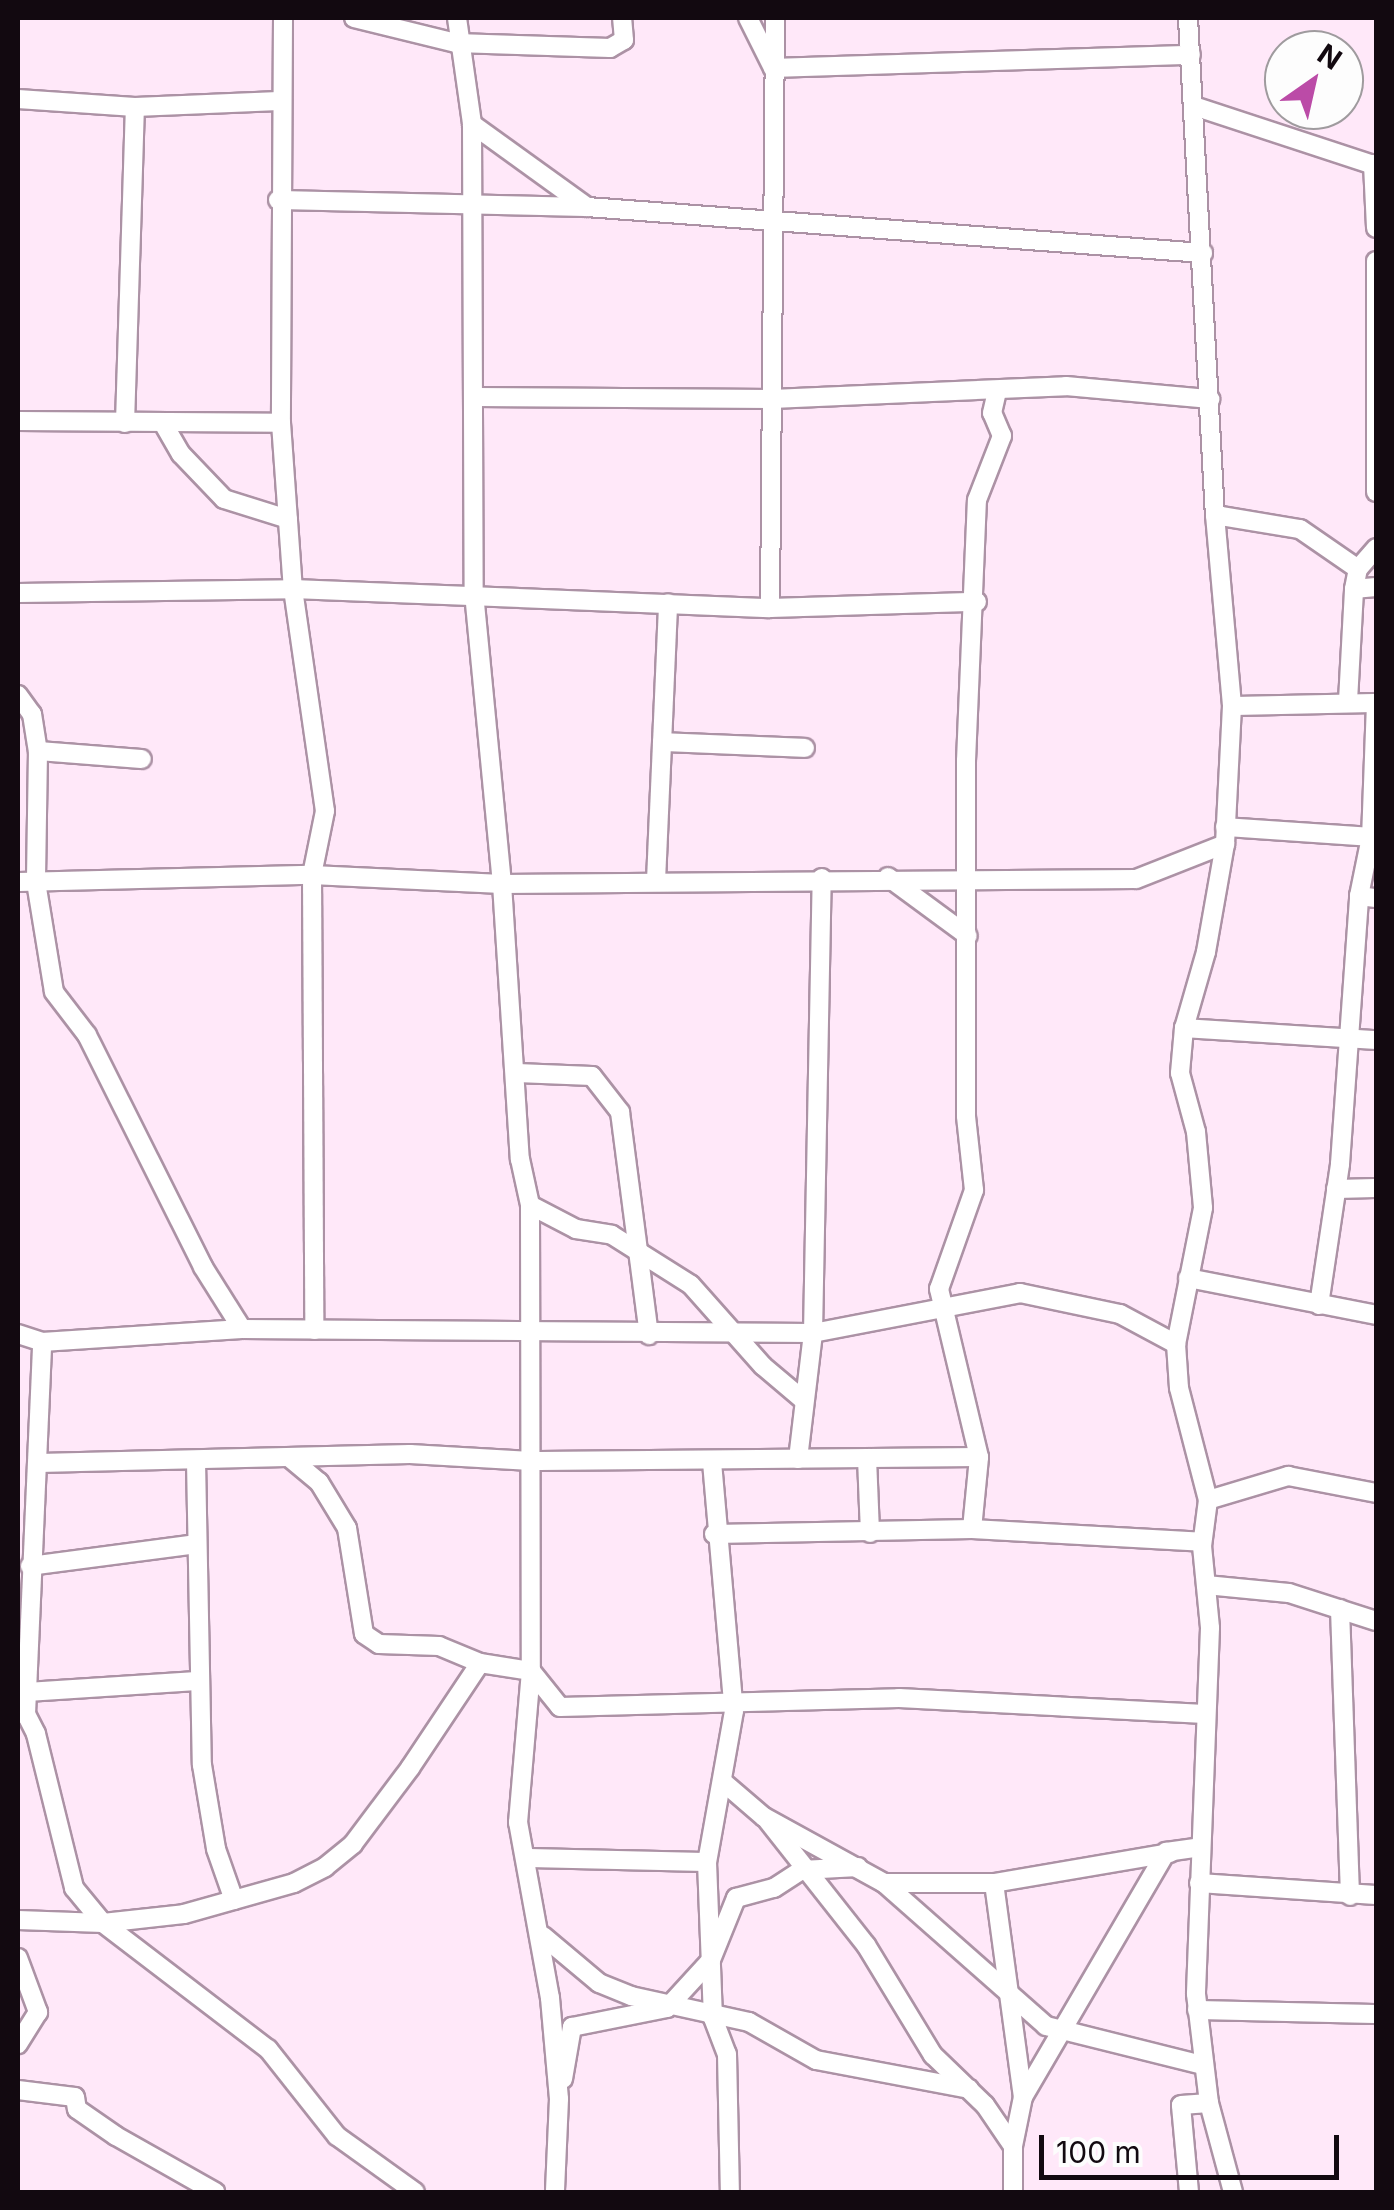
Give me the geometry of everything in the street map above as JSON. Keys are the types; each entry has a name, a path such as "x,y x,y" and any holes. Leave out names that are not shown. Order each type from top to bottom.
{"street":[{"path":"283,18 278,200 281,423 293,589 325,811 312,875 314,1330"},
{"path":"354,18 456,43 610,48 624,40 622,18"},
{"path":"457,18 456,43 472,124 474,593 502,884 520,1159 530,1205 531,1672 518,1822 543,1936 559,2099"},
{"path":"748,18 774,68"},
{"path":"770,608 775,18"},
{"path":"1188,18 1215,514 1232,706 1225,836 1184,1028 1180,1073 1196,1132 1203,1208 1176,1344 1208,1500 1202,1542 1206,1585 1205,1714 1197,2010 1209,2103 1233,2192"},
{"path":"774,68 1191,56"},
{"path":"18,98 134,106 279,101"},
{"path":"125,422 134,106"},
{"path":"1194,106 1375,165 1376,228"},
{"path":"472,124 587,207"},
{"path":"278,200 473,208 587,207 774,224 1203,253"},
{"path":"1376,260 1376,492"},
{"path":"476,397 772,399 1066,386 1210,399"},
{"path":"972,1530 979,1457 942,1277 968,1223 974,1190 966,1116 966,761 978,602 977,500 1002,436 992,413 997,391"},
{"path":"18,421 281,423"},
{"path":"163,423 181,454 224,499 288,518"},
{"path":"1215,514 1300,529 1358,569"},
{"path":"1348,701 1354,589 1358,569 1376,548"},
{"path":"1354,589 1376,587"},
{"path":"18,593 293,589 474,593 770,608 978,602"},
{"path":"656,881 668,603"},
{"path":"18,695 32,714 38,750 27,882 54,992 87,1034 203,1267 242,1329"},
{"path":"1232,706 1376,703 1368,898 1346,1038 1336,1189 1319,1305"},
{"path":"662,742 805,748"},
{"path":"38,750 142,759"},
{"path":"27,882 312,875 502,884 888,877 1146,879 1225,836 1371,837"},
{"path":"888,877 968,936"},
{"path":"798,1459 802,1399 813,1333 822,878"},
{"path":"1184,1028 1376,1040"},
{"path":"517,1073 572,1071 592,1076 609,1092 620,1112 649,1335"},
{"path":"1336,1189 1376,1188"},
{"path":"530,1205 576,1229 612,1235 691,1284 802,1399"},
{"path":"1188,1278 1376,1315"},
{"path":"18,1334 42,1342 242,1329 531,1336 813,1333 946,1303 1020,1293 1084,1302 1176,1344"},
{"path":"42,1342 39,1463 22,1714 74,1888 103,1923 268,2048 337,2136 415,2192"},
{"path":"39,1463 410,1454 530,1461 712,1462 979,1457"},
{"path":"290,1458 318,1482 346,1528 364,1634 378,1644 439,1646 480,1662 531,1672 560,1706 733,1706 898,1698 1205,1714"},
{"path":"867,1458 870,1533"},
{"path":"196,1461 196,1680 216,1849 234,1900"},
{"path":"712,1462 714,1534 733,1706 707,1862 712,2018 727,2054 730,2192"},
{"path":"1208,1500 1288,1476 1376,1493"},
{"path":"714,1534 972,1530 1202,1542"},
{"path":"30,1566 196,1544"},
{"path":"1206,1585 1289,1593 1376,1621"},
{"path":"1340,1609 1350,1896"},
{"path":"18,1920 103,1923 234,1900 294,1883 352,1844 480,1662"},
{"path":"26,1692 196,1680"},
{"path":"722,1781 764,1817 884,1883 1014,2004 1064,2032 1122,2041 1202,2065"},
{"path":"764,1817 802,1870 866,1945 933,2056 969,2089 1013,2146"},
{"path":"884,1883 994,1884 1166,1852 1200,1855"},
{"path":"1023,2097 1166,1852"},
{"path":"528,1858 707,1862"},
{"path":"554,2192 559,2099 572,2027 667,2008 710,1960 736,1898 774,1888 802,1870 860,1867"},
{"path":"994,1884 1014,2004 1023,2097 1013,2146 1014,2192"},
{"path":"1200,1884 1376,1895"},
{"path":"543,1936 599,1983 667,2008 749,2022 816,2060 969,2089"},
{"path":"18,1958 38,2012 18,2044"},
{"path":"1197,2010 1376,2014"},
{"path":"18,2090 75,2097 77,2109 116,2136 215,2192"},
{"path":"1189,2192 1180,2153 1181,2105 1209,2103"}]}
